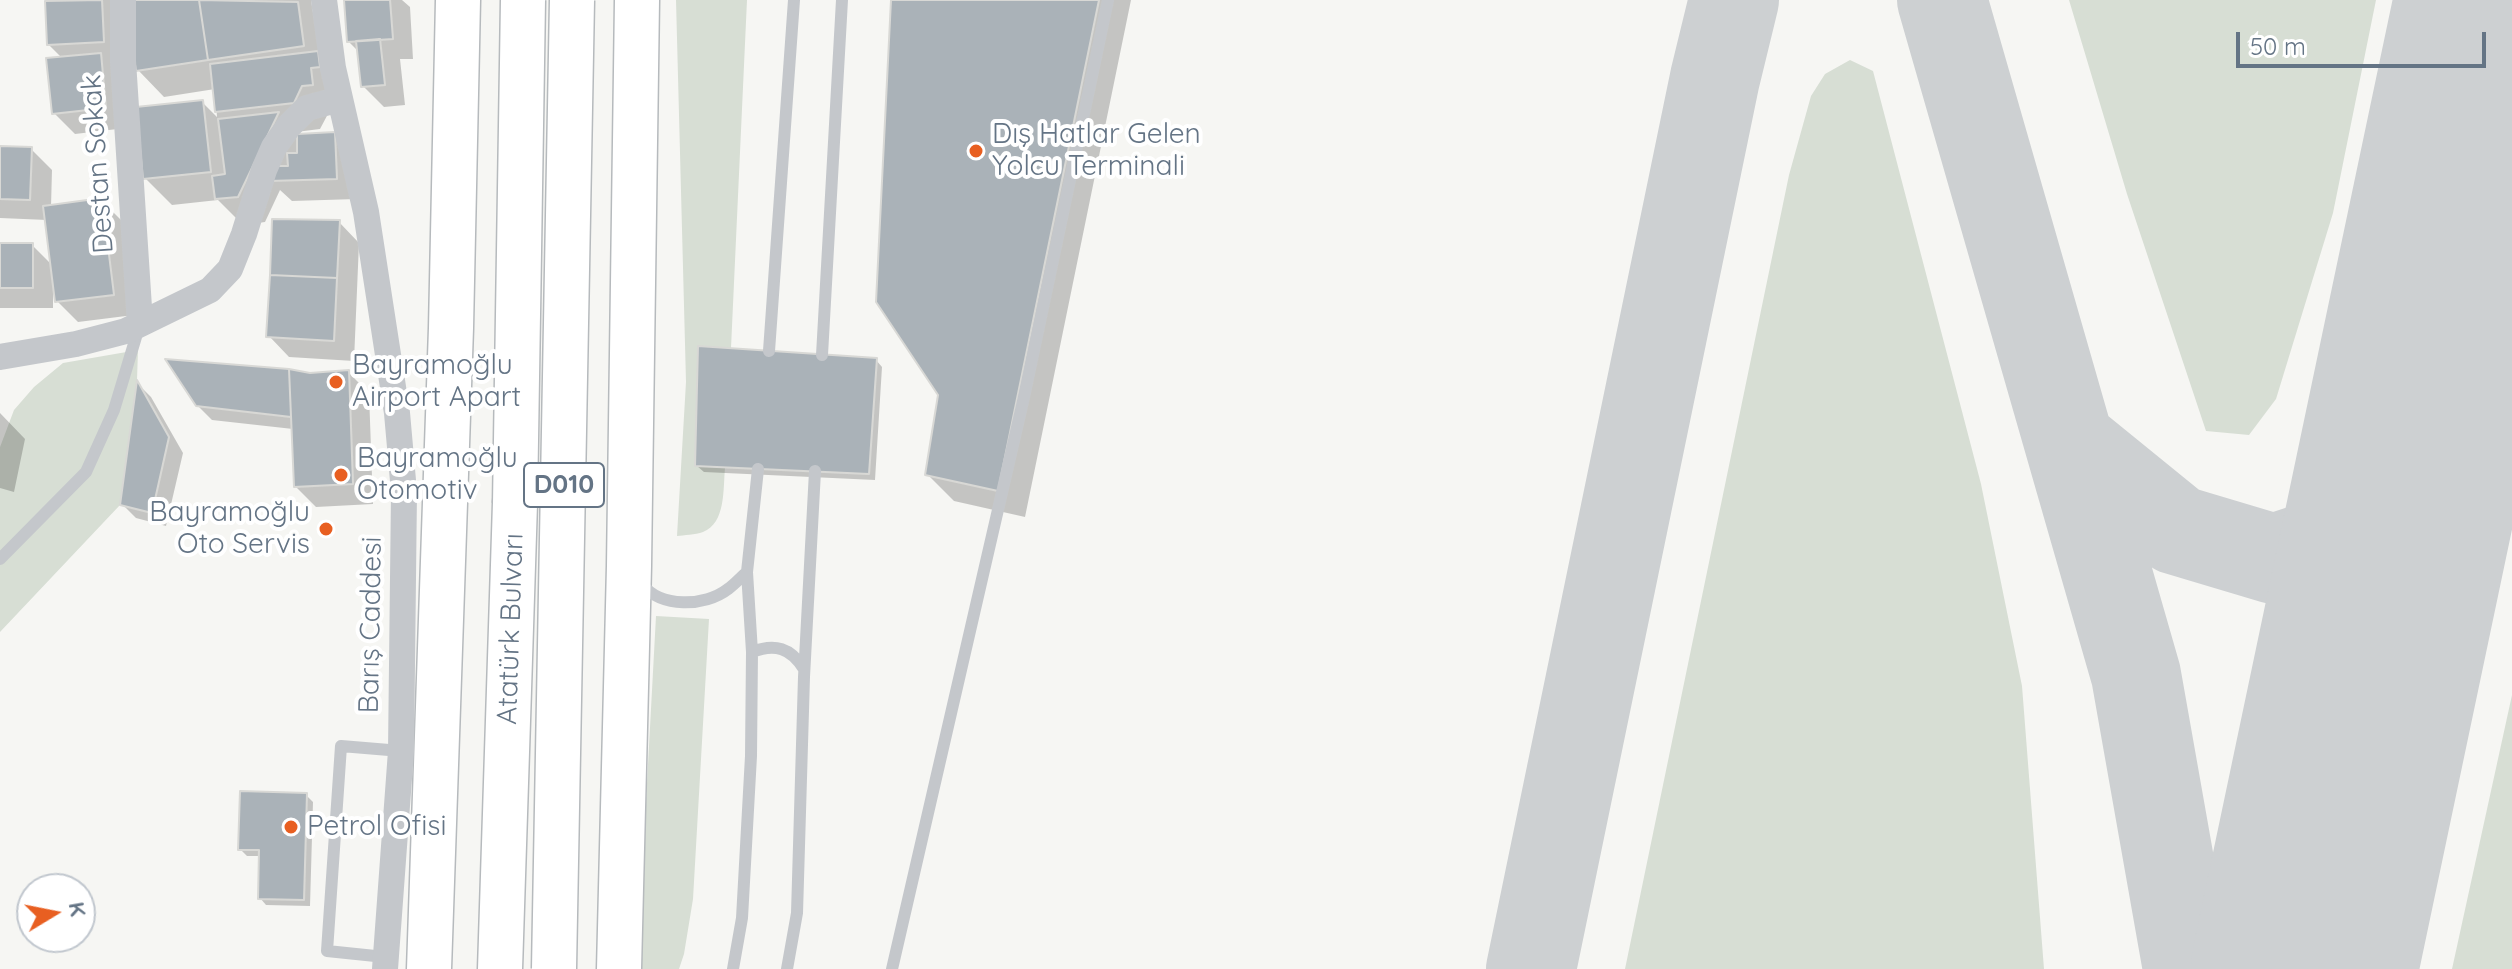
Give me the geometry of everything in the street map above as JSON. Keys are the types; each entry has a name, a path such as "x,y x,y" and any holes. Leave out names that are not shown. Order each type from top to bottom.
{"highway":[{"path":"429,969 458,0"},
{"name":"Atatürk Bulvarı","path":"500,969 515,487 523,0"},
{"name":"Atatürk Bulvarı","path":"554,969 572,0"},
{"path":"619,969 629,566 637,0"}],"street":[{"name":"Destan Sokak","path":"123,0 123,61 140,323"},
{"name":"Barış Caddesi","path":"324,0 333,68 366,212 403,466 405,525 401,751 385,963"},
{"path":"0,357 76,344 126,331 210,290 230,269 274,147 307,108 340,99"}],"lane":[{"path":"769,351 794,0"},
{"path":"822,355 842,0"},
{"path":"892,969 1020,413 1108,0"},
{"path":"0,559 86,472 125,380 140,323"},
{"path":"733,969 742,918 751,756 752,652 747,572 758,469"},
{"path":"787,969 797,913 804,669 815,471"},
{"path":"629,566 649,593 667,601 699,601 726,591 747,572"},
{"path":"752,652 768,646 779,647 790,652 804,669"},
{"path":"385,963 327,951 341,746 401,751"}],"shaded area":[{"path":"676,0 747,0 731,348 699,346 695,466 725,468 723,495 720,513 710,528 700,533 677,536 686,382"},
{"path":"2069,0 2376,0 2333,213 2276,399 2249,435 2206,431 2127,194"},
{"path":"1850,60 1873,71 1981,484 2022,686 2044,969 1625,969 1789,175 1811,96 1825,74"},
{"path":"138,350 137,380 120,505 0,632 0,447 14,410 34,387 63,363"},
{"path":"656,616 709,619 693,899 679,969 637,969"},
{"path":"2512,695 2512,969 2452,969"}],"building":[{"path":"102,0 104,42 47,45 45,1"},
{"path":"125,0 199,0 208,60 136,71"},
{"path":"199,0 298,2 304,46 208,60"},
{"path":"344,0 390,0 393,39 347,42"},
{"name":"Dış Hatlar Gelen Yolcu Terminali","path":"891,0 1099,0 998,491 925,475 938,395 876,302"},
{"path":"380,39 385,85 361,87 356,41"},
{"path":"318,51 320,67 311,68 313,85 302,86 294,103 215,112 210,64"},
{"path":"101,53 106,108 52,114 46,58"},
{"path":"203,100 211,172 143,179 136,107"},
{"path":"279,112 238,197 215,199 212,176 225,174 218,119"},
{"path":"335,132 337,179 269,181 273,166 288,166 287,153 297,153 297,134"},
{"path":"0,146 32,147 30,200 0,199"},
{"path":"102,198 114,295 55,302 43,206"},
{"path":"272,219 340,220 337,278 270,275"},
{"path":"0,243 33,243 33,288 0,288"},
{"path":"270,275 337,278 334,341 266,337"},
{"path":"698,346 877,358 869,474 695,466"},
{"path":"165,359 289,369 291,417 196,406"},
{"path":"289,369 310,373 349,370 353,484 294,487"},
{"path":"137,380 169,437 152,513 120,505"},
{"path":"240,791 307,793 304,900 258,899 259,850 238,850"}],"taxiway":[{"path":"1531,969 1715,78 1734,0"},
{"path":"1942,0 2136,675 2188,969"},
{"path":"2070,443 2177,530 2274,559 2335,539 2409,474"}],"runway":[{"path":"2304,969 2508,0"}],"place":[{"name":"Dış Hatlar Gelen Yolcu Terminali","path":"976,151"},
{"name":"Bayramoğlu Airport Apart","path":"336,382"},
{"name":"Bayramoğlu Otomotiv","path":"341,475"},
{"name":"Bayramoğlu Oto Servis","path":"326,529"},
{"name":"Petrol Ofisi","path":"291,827"}]}
